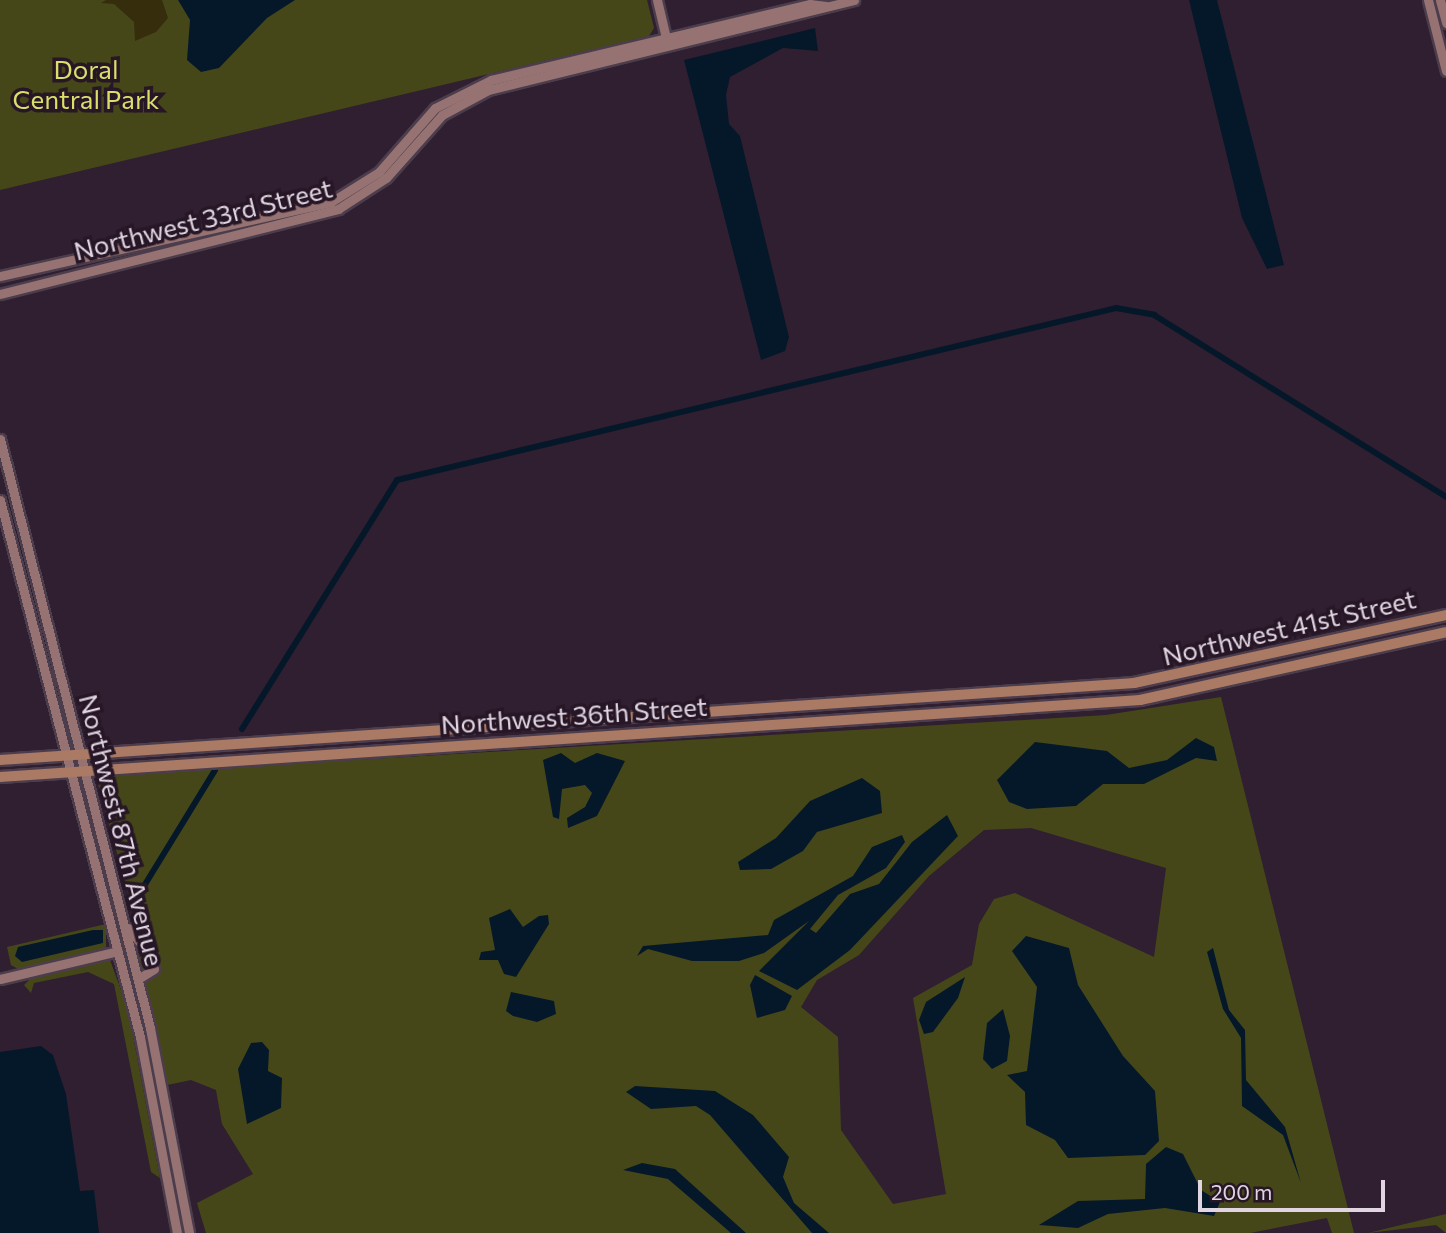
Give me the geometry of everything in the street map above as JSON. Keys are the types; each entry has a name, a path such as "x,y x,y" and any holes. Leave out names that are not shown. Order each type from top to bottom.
{"main road":[{"name":"Northwest 41st Street","path":"1142,682 1227,666 1446,615"},
{"path":"1400,625 1403,642"},
{"path":"1343,639 1361,652 1379,630"},
{"name":"Northwest 41st Street","path":"1151,698 1231,683 1446,632"},
{"path":"1305,665 1318,644"},
{"path":"1227,666 1231,683"},
{"name":"Northwest 36th Street","path":"0,760 64,753 1142,682"},
{"path":"965,695 965,712"},
{"name":"Northwest 36th Street","path":"0,777 70,770 1151,698"},
{"path":"883,700 884,717"},
{"path":"787,706 788,724"},
{"path":"697,712 697,729"},
{"path":"513,724 513,741"},
{"path":"187,763 206,744"},
{"path":"164,764 189,745"}],"street":[{"path":"657,0 668,42"},
{"name":"Northwest 33rd Street","path":"0,294 232,236 354,201 391,173 435,121 477,94 810,4 827,6 855,0"},
{"path":"1428,0 1446,71"},
{"path":"1434,22 1446,21 1440,0"},
{"name":"Northwest 33rd Street","path":"0,276 222,229 346,195 383,168 435,108 469,88 668,42"},
{"path":"209,241 222,229 232,236"},
{"name":"Northwest 87th Avenue","path":"0,439 125,924 179,1195 190,1233"},
{"name":"Northwest 87th Avenue","path":"0,500 64,753 118,951 167,1196 177,1233"},
{"path":"21,580 36,577"},
{"path":"92,849 115,884"},
{"path":"125,924 145,948"},
{"path":"0,979 118,951"},
{"path":"138,979 154,969"},
{"path":"167,1196 179,1195"}],"green space":[{"name":"Doral Central Park","path":"0,0 647,0 654,28 649,36 0,190"},
{"path":"1221,697 1354,1233 1332,1233 1327,1218 1250,1233 206,1233 197,1203 253,1174 222,1124 216,1090 191,1080 167,1085 138,958 141,940 98,784 104,775 1106,715","holes":["1031,828 1166,868 1154,957 1015,893 994,899 979,924 972,965 913,998 946,1194 893,1204 841,1130 838,1037 801,1007 817,980 859,955 929,876 984,830"]},
{"path":"106,924 106,948 20,970 11,965 7,947"},
{"path":"110,960 128,1009 160,1178 151,1172 114,984 88,972 34,983 31,993 24,985 31,978"},
{"path":"1446,1214 1446,1233 1436,1225 1368,1233"}],"sand":[{"path":"106,0 162,0 168,18 156,32 135,41 134,22 114,4 101,3"}],"water":[{"path":"178,0 295,0 267,18 219,68 201,72 187,60 190,20"},
{"path":"1189,0 1217,0 1284,265 1267,269 1242,218"},
{"path":"815,28 818,51 783,48 730,77 726,95 729,124 740,136 789,337 785,351 761,360 684,60"},
{"path":"1196,738 1214,747 1217,761 1196,758 1144,784 1103,784 1076,806 1027,809 1009,802 997,780 1035,742 1107,751 1129,768 1167,760"},
{"path":"561,753 575,763 597,753 625,761 597,816 568,828 567,818 585,807 592,793 585,785 562,789 559,819 553,817 543,760"},
{"path":"862,778 880,791 882,813 817,832 803,851 771,869 740,870 738,862 776,838 810,801"},
{"path":"947,815 958,836 850,950 797,990 759,971 809,921 764,953 739,961 692,961 648,949 637,956 643,946 768,935 774,920 853,876 872,847 902,835 905,842 886,868 838,895 810,929 816,933 850,894 879,884 912,842"},
{"path":"510,909 523,927 539,916 548,915 549,924 516,977 504,974 498,960 479,960 481,952 495,950 489,918"},
{"path":"103,930 103,943 22,962 15,956 18,947"},
{"path":"1026,936 1069,948 1078,985 1123,1056 1155,1091 1159,1141 1145,1155 1068,1158 1055,1140 1026,1125 1025,1092 1007,1075 1027,1071 1037,987 1012,951"},
{"path":"1213,948 1229,1010 1245,1030 1246,1080 1285,1127 1301,1183 1283,1135 1242,1106 1241,1038 1223,1009 1207,952"},
{"path":"755,975 792,996 785,1010 757,1018 750,985"},
{"path":"965,977 958,998 933,1032 924,1034 919,1020 926,1002"},
{"path":"511,992 554,1001 556,1014 537,1022 513,1016 506,1011"},
{"path":"1003,1009 1010,1036 1007,1061 992,1069 983,1059 987,1023"},
{"path":"262,1042 269,1050 268,1071 282,1078 281,1108 247,1124 238,1069 251,1043"},
{"path":"41,1046 53,1055 66,1094 80,1191 94,1190 99,1233 0,1233 0,1052"},
{"path":"635,1086 715,1091 753,1115 789,1157 783,1177 794,1203 829,1233 812,1233 710,1115 696,1106 651,1109 626,1092"},
{"path":"1166,1147 1183,1154 1201,1190 1220,1202 1214,1216 1165,1208 1108,1214 1078,1228 1039,1225 1078,1201 1145,1199 1146,1164"},
{"path":"642,1163 675,1169 746,1233 731,1233 668,1179 623,1170"}],"waterway":[{"path":"242,729 397,480 1116,308 1154,315 1446,497"},
{"path":"133,904 215,770"}]}
